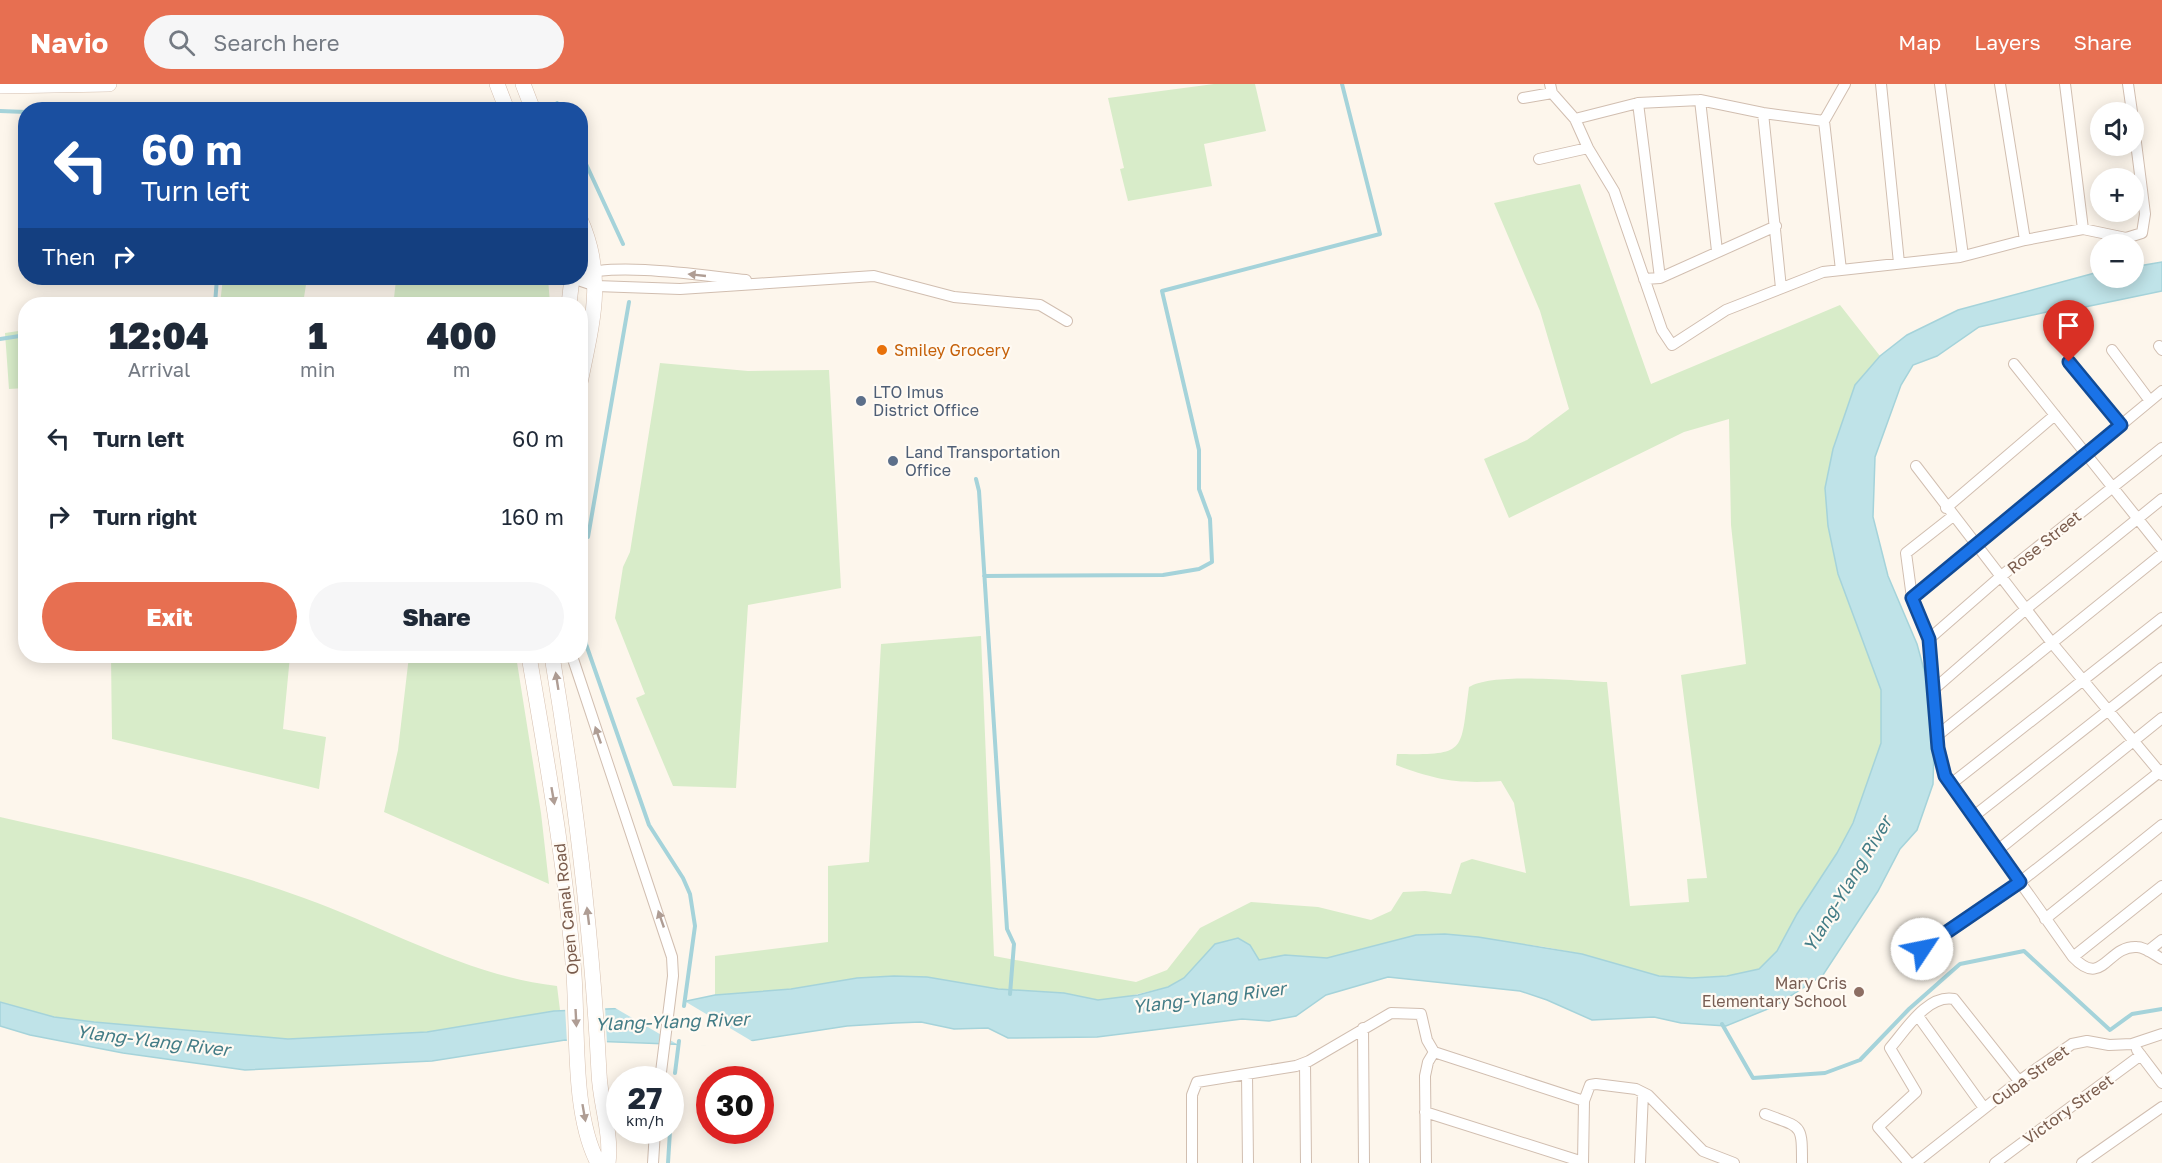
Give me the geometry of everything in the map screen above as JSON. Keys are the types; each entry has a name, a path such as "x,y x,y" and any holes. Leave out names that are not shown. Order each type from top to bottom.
{"main road":[{"path":"0,86 109,84"},
{"path":"497,84 504,102"},
{"path":"523,84 530,102"},
{"path":"588,244 596,270 596,286 588,334"},
{"name":"Open Canal Road","path":"530,663 556,810 574,975 578,1062 584,1111 592,1153 598,1163"},
{"name":"Open Canal Road","path":"553,663 575,804 594,974 600,1092 610,1150 608,1163"}],"street":[{"path":"1841,270 1824,121 1845,84"},
{"path":"1881,84 1899,263"},
{"path":"1940,84 1963,256"},
{"path":"2000,84 2025,240"},
{"path":"2065,84 2083,229"},
{"path":"2128,84 2131,102"},
{"path":"1523,99 1551,89 1575,119 1588,148 1614,191 1662,330 1672,345 1726,310 1823,272 1963,256 2025,240 2083,229 2126,238 2142,233 2145,214 2138,156"},
{"path":"1575,119 1638,103 1700,100 1763,113 1824,121"},
{"path":"1700,100 1717,252"},
{"path":"1638,103 1660,278"},
{"path":"1763,113 1781,288"},
{"path":"1539,159 1588,148"},
{"path":"1644,279 1660,278 1776,226"},
{"path":"588,272 596,270 683,274 776,284"},
{"path":"588,283 596,286 680,289 874,276 954,297 1040,305 1067,321"},
{"path":"2112,350 2150,401"},
{"path":"2069,362 2121,425"},
{"path":"1938,735 2162,552 2113,486 2014,364"},
{"path":"1912,598 2162,391"},
{"path":"2055,415 1906,553 1912,598 1929,639 1941,764 1952,784 2045,919 2073,957 2086,969 2093,970 2131,947 2138,946 2162,959"},
{"name":"Rose Street","path":"1929,639 2000,577 2162,448"},
{"path":"1916,466 1949,512 2052,643 2161,772 2020,882 1922,949"},
{"path":"1933,690 2026,609 2162,499"},
{"path":"1952,784 2162,618"},
{"path":"574,663 672,957 673,976 662,1066"},
{"path":"1974,816 2162,668"},
{"path":"1998,850 2162,718"},
{"path":"2045,919 2162,825"},
{"path":"2073,957 2162,886"},
{"path":"2148,951 2162,940"},
{"path":"1909,1163 1878,1127 1916,1092 1890,1048 1924,1009 1940,1000 1953,999 2019,1081"},
{"path":"1192,1163 1192,1095 1197,1082 1305,1063 1391,1013 1421,1014 1427,1040 1434,1052 1584,1101"},
{"path":"1918,1016 1984,1108"},
{"path":"1363,1028 1364,1163"},
{"name":"Cuba Street","path":"1915,1163 2019,1081 2072,1044 2087,1041 2109,1045 2132,1044 2162,1034"},
{"path":"2132,1044 2162,1083"},
{"path":"1426,1163 1425,1076 1428,1062 1434,1052"},
{"name":"Victory Street","path":"1997,1162 2141,1055"},
{"path":"1305,1063 1306,1163"},
{"path":"1247,1074 1248,1163"},
{"path":"1425,1112 1583,1162 1584,1101 1590,1085 1636,1089 1643,1093 1703,1151 1734,1163"},
{"path":"1641,1163 1643,1093"},
{"path":"2082,1163 2162,1107"},
{"path":"1766,1114 1798,1126 1802,1133 1802,1163"},
{"path":"653,1163 654,1144"},
{"path":"1703,1151 1703,1163"}],"green space":[{"path":"1214,84 1255,84 1266,131 1204,144 1212,186 1128,201 1120,169 1124,168 1108,98"},
{"path":"1580,184 1651,384 1840,305 1880,356 1855,385 1833,449 1838,574 1881,690 1881,743 1853,823 1837,853 1797,914 1777,951 1759,969 1727,976 1692,978 1659,976 1582,954 1445,934 1416,935 1327,958 1285,955 1258,960 1250,945 1215,944 1184,978 1168,987 1116,999 1098,1000 1064,993 998,989 927,977 894,976 857,978 791,989 715,995 715,956 828,942 828,866 869,862 881,644 981,636 994,956 1136,982 1167,970 1200,928 1251,902 1318,907 1371,920 1391,911 1403,892 1425,891 1451,894 1461,863 1472,859 1526,873 1514,803 1501,781 1447,780 1396,765 1397,754 1437,753 1449,751 1456,746 1464,725 1469,687 1481,682 1496,680 1535,678 1607,682 1630,906 1689,902 1687,879 1707,878 1681,675 1746,664 1731,525 1729,419 1684,432 1509,518 1484,459 1527,440 1569,409 1540,311 1494,203"},
{"path":"222,285 306,285 304,297 221,297"},
{"path":"395,285 549,285 549,297 394,297"},
{"path":"18,331 18,388 9,389 5,333"},
{"path":"660,363 748,371 829,370 841,588 748,605 736,788 673,786 636,698 645,694 615,618 623,567 630,552"},
{"path":"111,663 289,663 283,729 326,737 319,789 112,739"},
{"path":"408,663 517,663 541,813 549,884 384,812 398,750"},
{"path":"0,817 153,853 267,885 335,910 460,962 524,981 557,986 560,1010 427,1032 288,1039 54,1017 0,1002"}],"water":[{"name":"Ylang-Ylang River","path":"2162,262 2162,291 2085,307 2051,311 1979,327 1937,356 1913,365 1901,385 1875,457 1873,517 1888,576 1917,644 1926,677 1934,747 1933,784 1917,830 1900,849 1878,891 1823,975 1775,1006 1726,1026 1681,1023 1654,1017 1592,1020 1520,991 1388,977 1326,995 1296,1016 1269,1021 1242,1019 1097,1037 1008,1038 988,1028 954,1029 921,1022 895,1023 847,1026 743,1042 694,1045 565,1040 432,1061 245,1070 123,1053 30,1035 0,1026 0,1002 54,1017 288,1039 427,1032 554,1011 658,1007 715,995 791,989 857,978 894,976 927,977 998,989 1064,993 1098,1000 1138,995 1168,987 1184,978 1215,944 1238,938 1250,945 1259,960 1285,955 1327,958 1416,935 1445,934 1582,954 1659,976 1692,978 1727,976 1759,969 1777,951 1797,914 1837,853 1853,823 1881,743 1881,690 1838,574 1828,526 1825,488 1833,449 1855,385 1880,356 1907,335 1958,310 2090,275 2090,288 2144,288 2144,265"}],"pier":[{"path":"681,999 755,1043 682,1047 610,1005 657,1004"},
{"path":"605,1006 607,1043 567,1043 565,1007"}],"waterway":[{"path":"984,576 1163,575 1199,569 1212,562 1210,519 1199,489 1199,450 1162,291 1380,234 1342,84"},
{"path":"0,111 18,112"},
{"path":"588,168 623,244"},
{"path":"216,285 216,297"},
{"path":"588,537 629,302"},
{"path":"0,339 18,336"},
{"path":"976,479 979,491 1007,929 1014,944 1010,994"},
{"name":"Ylang-Ylang River","path":"588,650 649,825 683,878 690,894 695,926 684,1006"},
{"path":"1722,1024 1753,1078 1825,1073 1860,1060 1909,1009 1960,964 2024,951 2110,1030 2132,1014 2162,1009"},
{"path":"676,1066 679,1041"},
{"path":"668,1163 669,1144"}],"place":[{"name":"Smiley Grocery","path":"882,350"},
{"name":"LTO Imus District Office","path":"861,401"},
{"name":"Land Transportation Office","path":"893,461"},
{"name":"Mary Cris Elementary School","path":"1859,992"}],"route":[{"path":"1922,949 2020,882 1945,776 1938,748 1929,639 1912,598 2121,425 2069,362"}]}
